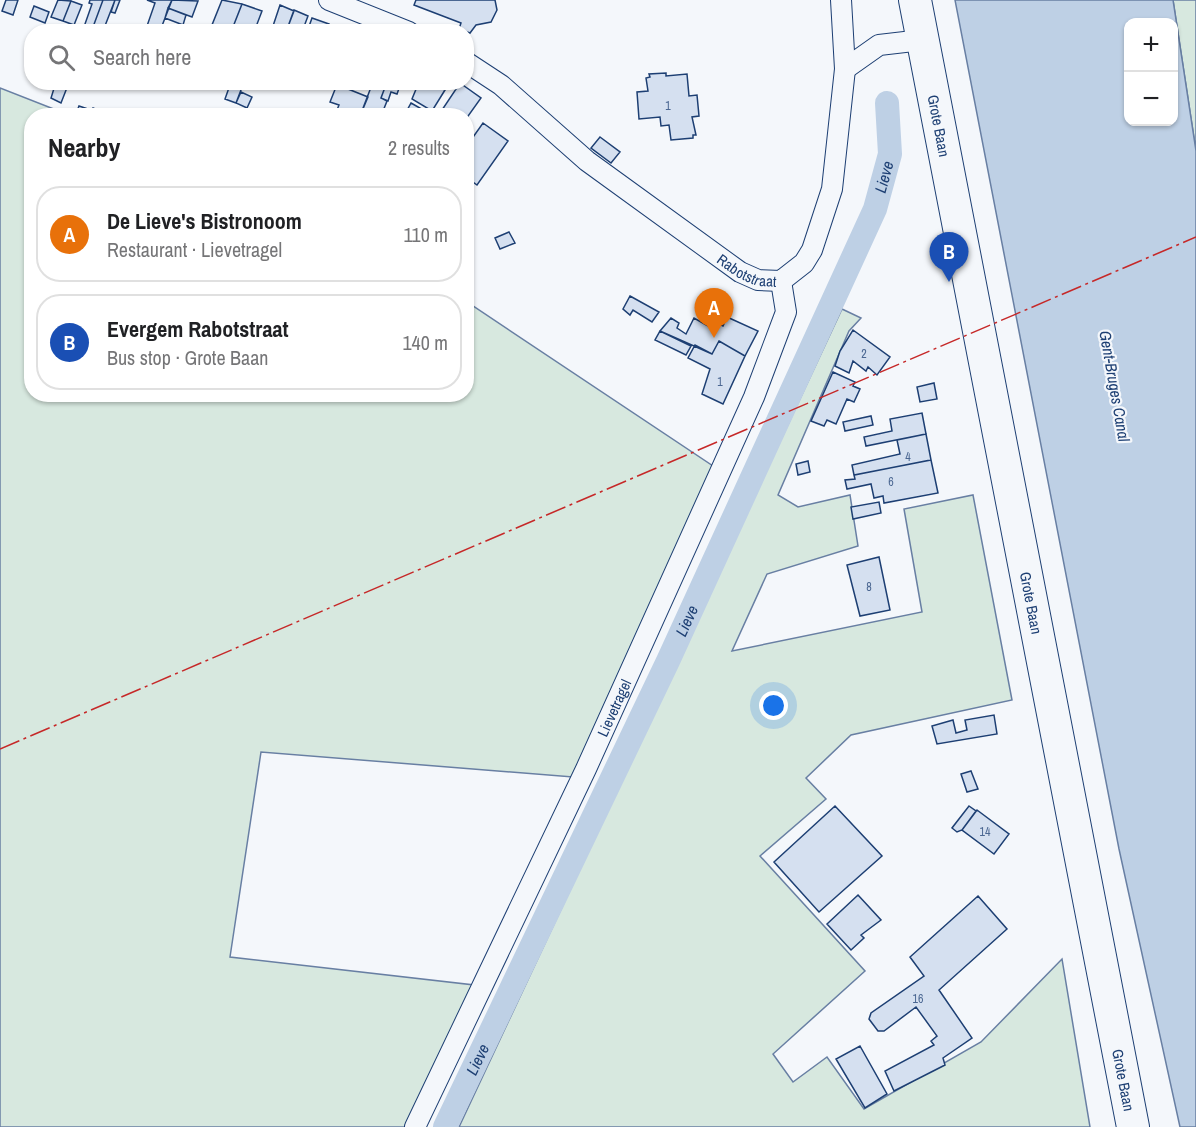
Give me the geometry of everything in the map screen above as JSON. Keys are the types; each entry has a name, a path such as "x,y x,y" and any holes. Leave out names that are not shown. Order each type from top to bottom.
{"main road":[{"name":"Grote Baan","path":"915,0 1133,1127"}],"street":[{"path":"329,0 389,24"},
{"name":"Rabotstraat","path":"474,67 501,85 587,161 740,272 758,280 781,281 804,264 829,204 845,69 841,0"},
{"path":"845,69 879,45 922,40"},
{"name":"Lievetragel","path":"415,1127 586,769 749,408 786,312 781,281"}],"shaded area":[{"path":"1173,0 1196,0 1196,151 1178,33 1178,18 1176,18"},
{"path":"0,88 51,108 24,108 24,402 474,402 474,307 713,466 573,777 261,752 230,957 474,985 408,1127 0,1127"},
{"path":"842,309 861,318 849,331 778,495 798,507 850,495 858,546 767,574 732,651 922,612 904,509 973,495 1012,700 851,735 806,778 826,799 760,856 865,971 773,1054 793,1082 827,1057 864,1109 981,1042 1062,959 1090,1127 459,1127"}],"water":[{"name":"Gent-Bruges Canal","path":"955,0 1173,0 1176,18 1124,18 1124,126 1178,126 1178,33 1196,151 1196,1127 1180,1127 1119,849"}],"building":[{"path":"6,0 18,0 13,15 2,11"},
{"path":"58,0 71,1 63,21 51,17"},
{"path":"90,0 103,0 94,24 85,24 92,4 89,3"},
{"path":"103,0 115,0 106,24 94,24"},
{"path":"115,0 120,0 115,13 111,12"},
{"path":"147,0 172,0 163,24 148,24 155,3"},
{"path":"172,0 198,1 192,17 168,8"},
{"path":"222,0 242,4 234,24 212,24"},
{"path":"416,0 495,0 497,10 491,22 476,25 474,28 474,24 461,24 414,5"},
{"path":"71,1 82,5 74,24 63,21"},
{"path":"242,4 262,11 257,24 234,24"},
{"path":"280,5 294,11 289,24 274,24"},
{"path":"34,6 49,12 45,23 30,17"},
{"path":"168,8 186,15 183,24 165,18"},
{"path":"294,10 308,16 305,24 289,24"},
{"path":"312,18 329,24 310,24"},
{"path":"666,73 666,76 687,74 689,96 697,95 699,116 692,117 696,135 693,135 693,138 671,140 669,125 661,126 660,117 639,119 637,92 648,91 646,78 650,77 649,74"},
{"path":"54,90 66,90 61,103 51,98"},
{"path":"228,90 241,90 236,103 225,99"},
{"path":"335,90 350,90 368,97 363,108 338,108 339,105 330,102"},
{"path":"370,90 384,90 381,98 387,101 384,108 363,108"},
{"path":"384,90 398,90 397,94 391,92 388,101 381,98"},
{"path":"416,90 445,90 434,108 427,108 412,99"},
{"path":"455,90 470,90 481,98 474,108 443,108"},
{"path":"241,92 252,97 247,108 236,103"},
{"path":"411,103 420,108 408,108"},
{"path":"483,123 508,141 477,185 474,183 474,136"},
{"path":"600,137 620,152 611,163 591,148"},
{"path":"509,232 515,243 500,249 495,238"},
{"path":"630,296 659,312 652,322 633,310 630,315 623,309"},
{"path":"727,317 758,331 745,356 719,341 712,354 660,331 671,318 679,323 677,328 686,334 694,318 708,326 711,320 723,326"},
{"path":"853,330 890,357 877,375 868,367 866,371 853,361 849,373 835,366 840,351"},
{"path":"660,331 691,346 686,355 655,340"},
{"path":"719,341 745,356 723,404 702,394 710,369 688,358 695,345 712,354"},
{"path":"833,372 855,382 853,386 860,389 854,402 847,399 836,424 827,420 824,426 811,421"},
{"path":"934,383 937,399 920,402 917,387"},
{"path":"922,413 926,434 866,446 864,437 892,431 890,419"},
{"path":"871,416 873,425 845,431 843,422"},
{"path":"926,434 931,460 854,475 852,465 900,454 897,440"},
{"path":"931,460 938,493 884,503 883,496 874,498 871,484 847,489 845,480 855,479 854,475"},
{"path":"808,461 810,472 798,475 796,464"},
{"path":"879,502 881,513 853,519 851,507"},
{"path":"879,557 890,610 860,616 847,565"},
{"path":"994,715 997,734 937,744 932,726 953,720 956,733 967,730 965,720"},
{"path":"971,771 978,789 967,792 961,774"},
{"path":"835,806 882,856 819,912 774,862"},
{"path":"969,806 976,811 962,830 957,832 952,828"},
{"path":"977,810 1009,834 994,854 962,830"},
{"path":"858,895 881,920 861,935 864,938 851,950 827,924"},
{"path":"978,896 1007,929 939,990 972,1038 943,1058 945,1065 894,1091 885,1071 934,1045 931,1041 937,1036 916,1007 884,1031 878,1031 869,1019 871,1013 924,976 910,957"},
{"path":"860,1046 887,1094 865,1108 836,1059"}],"waterway":[{"name":"Lieve","path":"445,1127 668,661 875,209 890,154 887,103"}],"power":[{"path":"0,749 1196,237"}],"place":[{"name":"Evergem Rabotstraat","path":"949,282"},
{"name":"De Lieve's Bistronoom","path":"714,338"}]}
